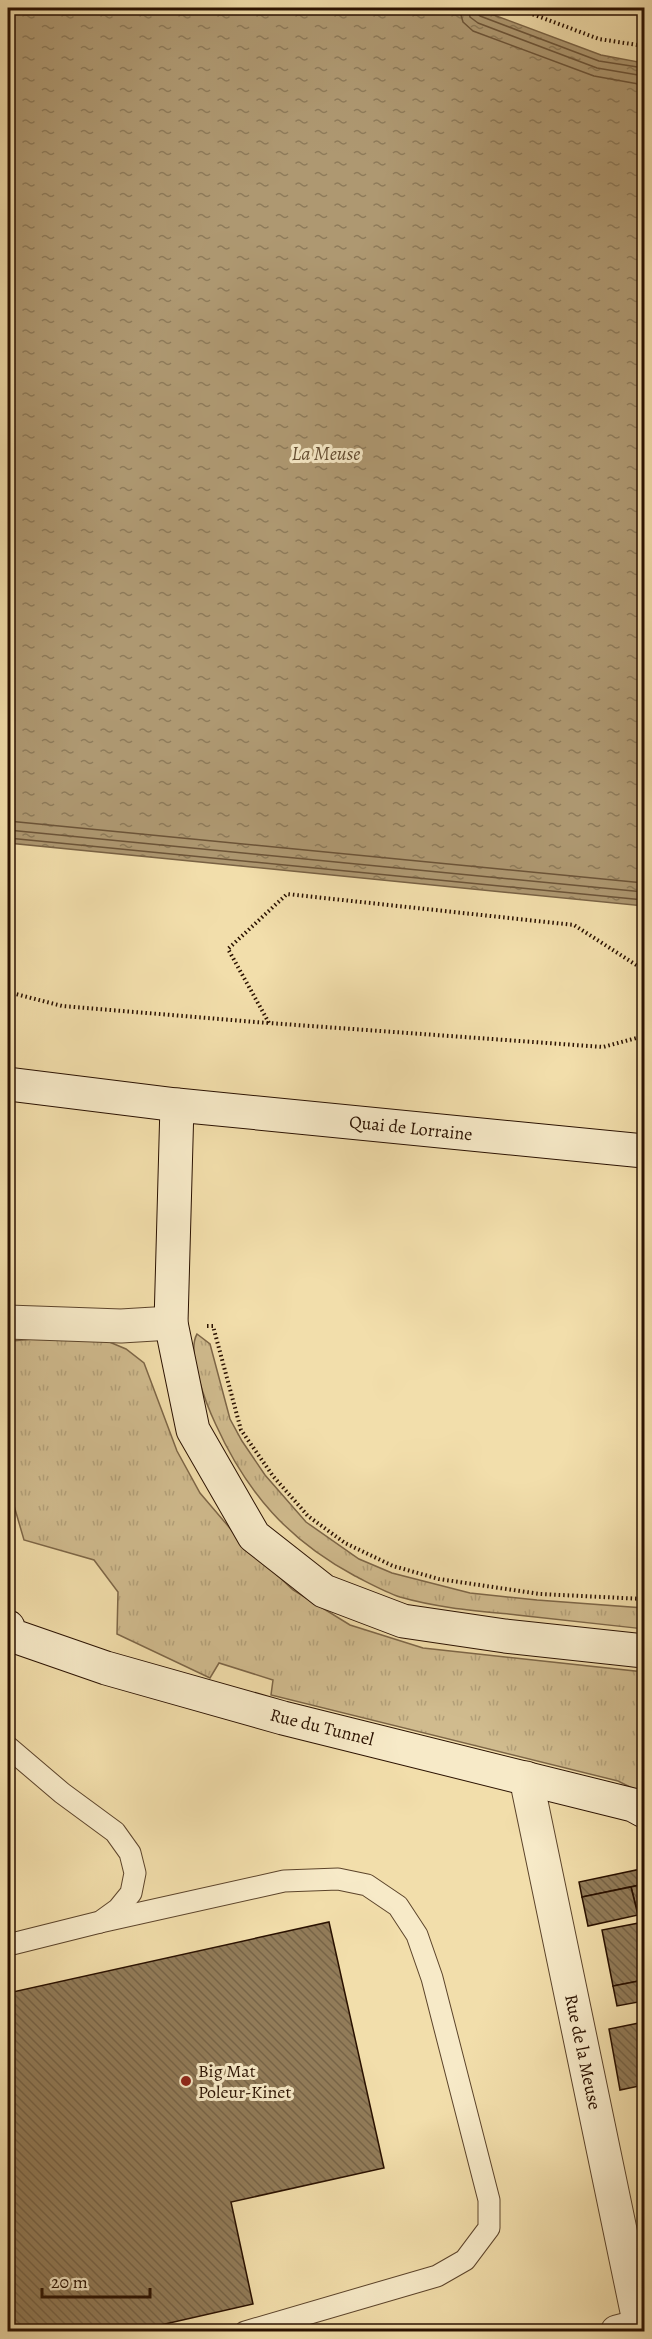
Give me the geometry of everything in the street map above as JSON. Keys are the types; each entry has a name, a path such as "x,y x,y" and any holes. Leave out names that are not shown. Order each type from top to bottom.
{"street":[{"name":"Quai de Lorraine","path":"8,1084 177,1105 645,1151"},
{"path":"177,1105 171,1323 193,1430 254,1536 324,1591 403,1621 505,1636 645,1651"},
{"path":"8,1322 121,1326 171,1323"},
{"name":"Rue du Tunnel","path":"8,1633 106,1668 261,1712 633,1805 645,1811"},
{"name":"Rue de la Meuse","path":"526,1778 634,2328"}],"lane":[{"path":"8,1747 62,1793 115,1832 130,1853 135,1873 131,1893 118,1909 100,1923"},
{"path":"8,1945 284,1881 338,1879 367,1885 398,1905 417,1935 432,1977 489,2200 489,2228 465,2260 437,2276 245,2331"}],"path":[{"path":"516,8 599,39 645,46"},
{"path":"269,1023 228,949 287,894 574,925 645,970"},
{"path":"8,992 62,1006 603,1047 645,1036"},
{"path":"171,1323 213,1326 241,1430 273,1476 308,1516 345,1544 393,1566 439,1579 540,1594 645,1599"}],"green space":[{"path":"197,1334 210,1344 230,1419 265,1475 306,1522 359,1559 392,1573 470,1593 644,1608 644,1629 429,1604 389,1593 331,1562 309,1547 272,1512 241,1472 228,1450 199,1380 194,1354"},
{"path":"55,1337 107,1341 126,1349 144,1363 177,1451 200,1493 240,1540 293,1590 350,1625 423,1648 644,1672 644,1794 618,1781 271,1695 273,1680 219,1663 210,1678 117,1634 118,1592 94,1560 24,1540 8,1485 8,1344 12,1341"}],"water":[{"name":"La Meuse","path":"8,8 475,8 601,55 644,63 644,906 8,843"}],"building":[{"path":"641,1869 644,1884 582,1897 579,1882"},
{"path":"644,1884 644,1914 638,1915 631,1887"},
{"path":"631,1887 638,1915 588,1926 582,1897"},
{"name":"Big Mat Poleur-Kinet","path":"329,1922 384,2168 231,2202 253,2304 130,2332 8,2332 8,1993"},
{"path":"644,1922 644,1980 613,1986 602,1930"},
{"path":"644,1980 644,2001 617,2006 613,1986"},
{"path":"644,2022 644,2085 620,2090 609,2029"}],"place":[{"name":"Big Mat Poleur-Kinet","path":"186,2081"}]}
